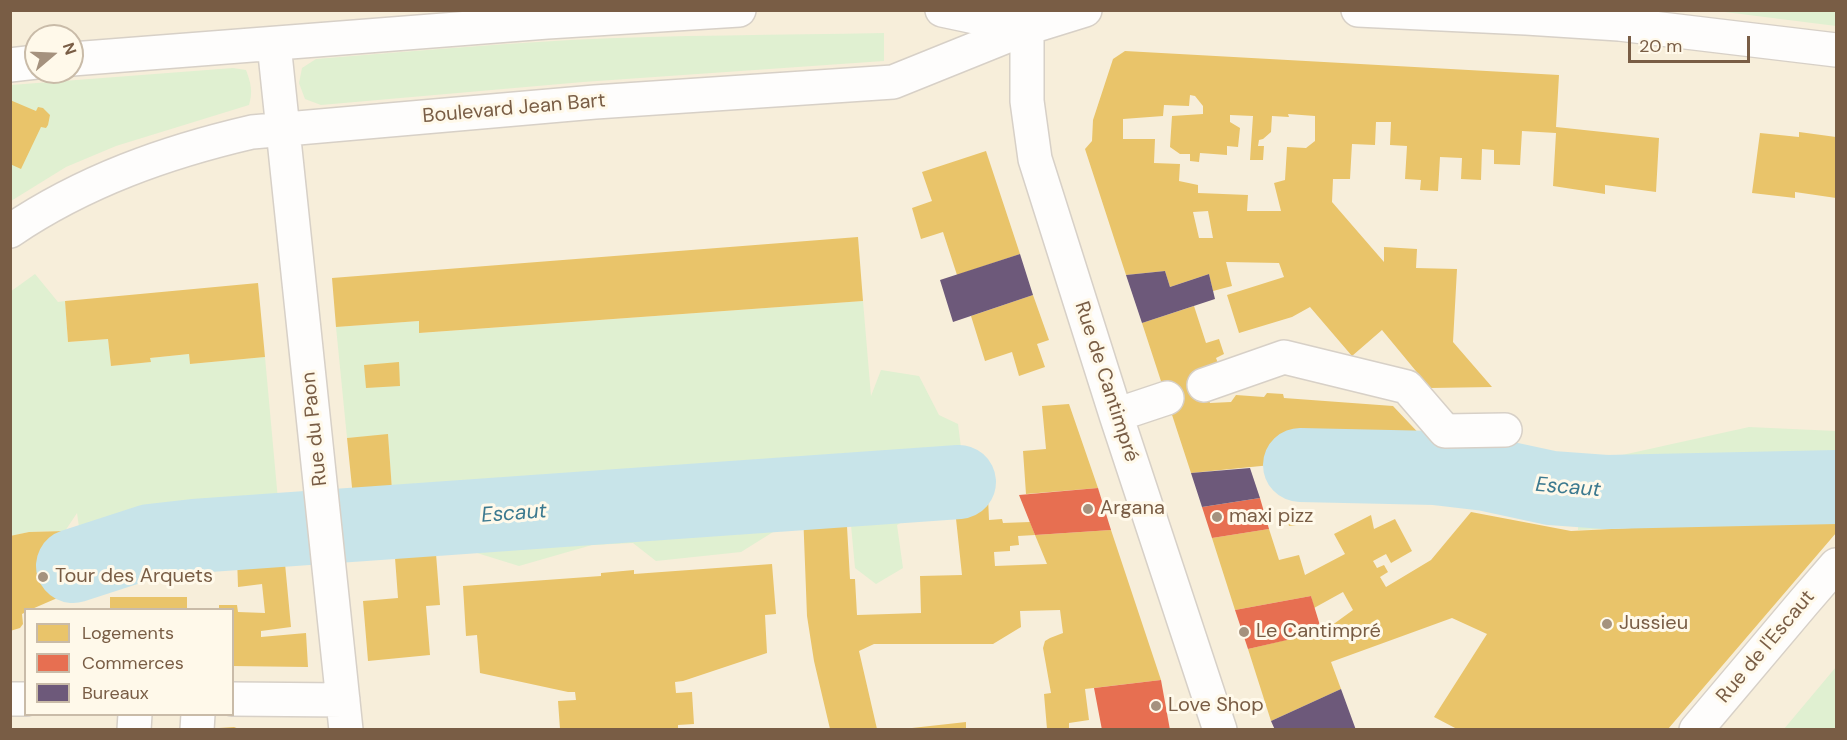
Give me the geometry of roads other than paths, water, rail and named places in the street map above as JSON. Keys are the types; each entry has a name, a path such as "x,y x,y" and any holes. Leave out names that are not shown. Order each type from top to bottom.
{"street":[{"path":"84,58 535,23 740,10"},
{"name":"Boulevard Jean Bart","path":"942,10 1027,19 1085,10"},
{"path":"1358,10 1619,24 1836,50"},
{"name":"Boulevard Jean Bart","path":"10,231 81,190 135,166 252,132 595,102 893,82 1027,19"},
{"name":"Rue de Cantimpré","path":"1027,19 1027,101 1035,159 1116,416 1220,729"},
{"name":"Rue du Paon","path":"274,44 344,715"},
{"path":"1204,385 1284,357 1407,387 1444,430 1505,430"},
{"path":"1116,416 1167,398"},
{"name":"Rue de l'Escaut","path":"1696,729 1836,565"},
{"path":"234,699 344,715"}],"waterway":[{"name":"Escaut","path":"1300,465 1435,468 1486,474 1551,488 1606,492 1836,487"},
{"name":"Escaut","path":"73,566 150,541 194,536 959,482"}],"place":[{"name":"Argana","path":"1088,509"},
{"name":"maxi pizz","path":"1217,517"},
{"name":"Tour des Arquets","path":"43,577"},
{"name":"Jussieu","path":"1607,624"},
{"name":"Le Cantimpré","path":"1244,632"},
{"name":"Love Shop","path":"1156,706"}]}
